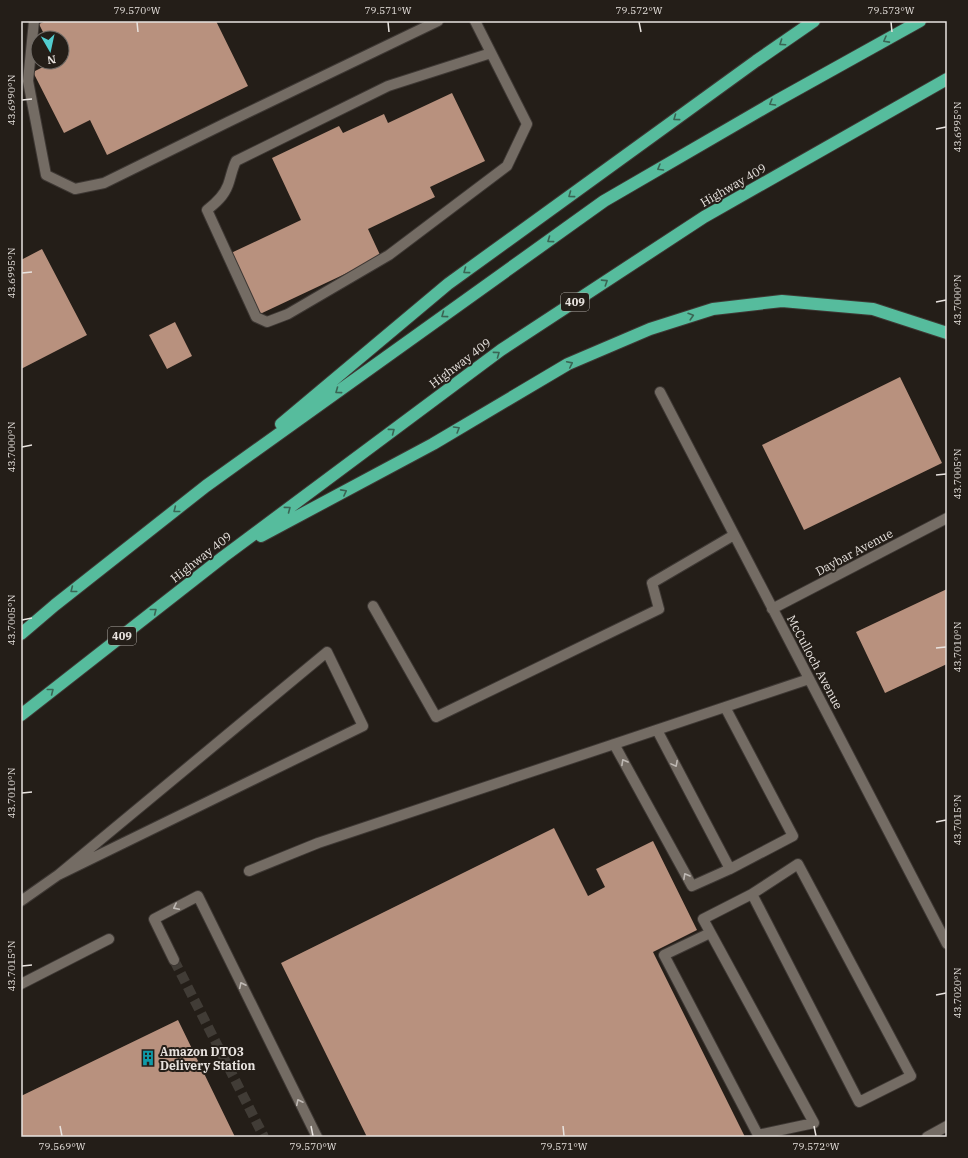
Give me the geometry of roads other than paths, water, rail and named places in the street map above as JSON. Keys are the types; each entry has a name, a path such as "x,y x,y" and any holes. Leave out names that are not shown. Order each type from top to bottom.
{"highway":[{"path":"21,634 55,605 206,486 448,284 756,61 814,21"},
{"path":"206,486 604,201 771,104 920,21"},
{"name":"Highway 409","path":"21,715 223,557 501,350 704,217 947,79"},
{"path":"223,557 433,444 568,364 650,329 714,309 782,301 873,309 947,334"}],"street":[{"path":"34,21 28,81 46,175 75,189 104,183 235,118 438,21"},
{"path":"475,21 527,124 507,166 389,254 288,314 266,322 256,318 207,210 220,199 227,186 236,161 388,86 491,53"},
{"name":"McCulloch Avenue","path":"660,392 947,944"},
{"name":"Daybar Avenue","path":"772,609 947,518"},
{"path":"373,606 436,717 659,609 652,583 734,535"},
{"path":"21,901 58,876 327,652 363,726 58,876"},
{"path":"249,870 318,843 809,679"},
{"path":"614,744 692,886 730,869 793,836 725,707"},
{"path":"657,730 730,869"},
{"path":"710,933 664,955 758,1135 814,1123 710,933 702,919 752,894 798,864 911,1076 859,1102 752,894"},
{"path":"174,960 154,919 198,896 316,1137"},
{"path":"21,984 109,940"},
{"path":"927,1137 947,1126"}],"tunnel":[{"path":"174,960 264,1137"}],"place":[{"name":"Amazon DTO3 Delivery Station","path":"148,1058"}]}
